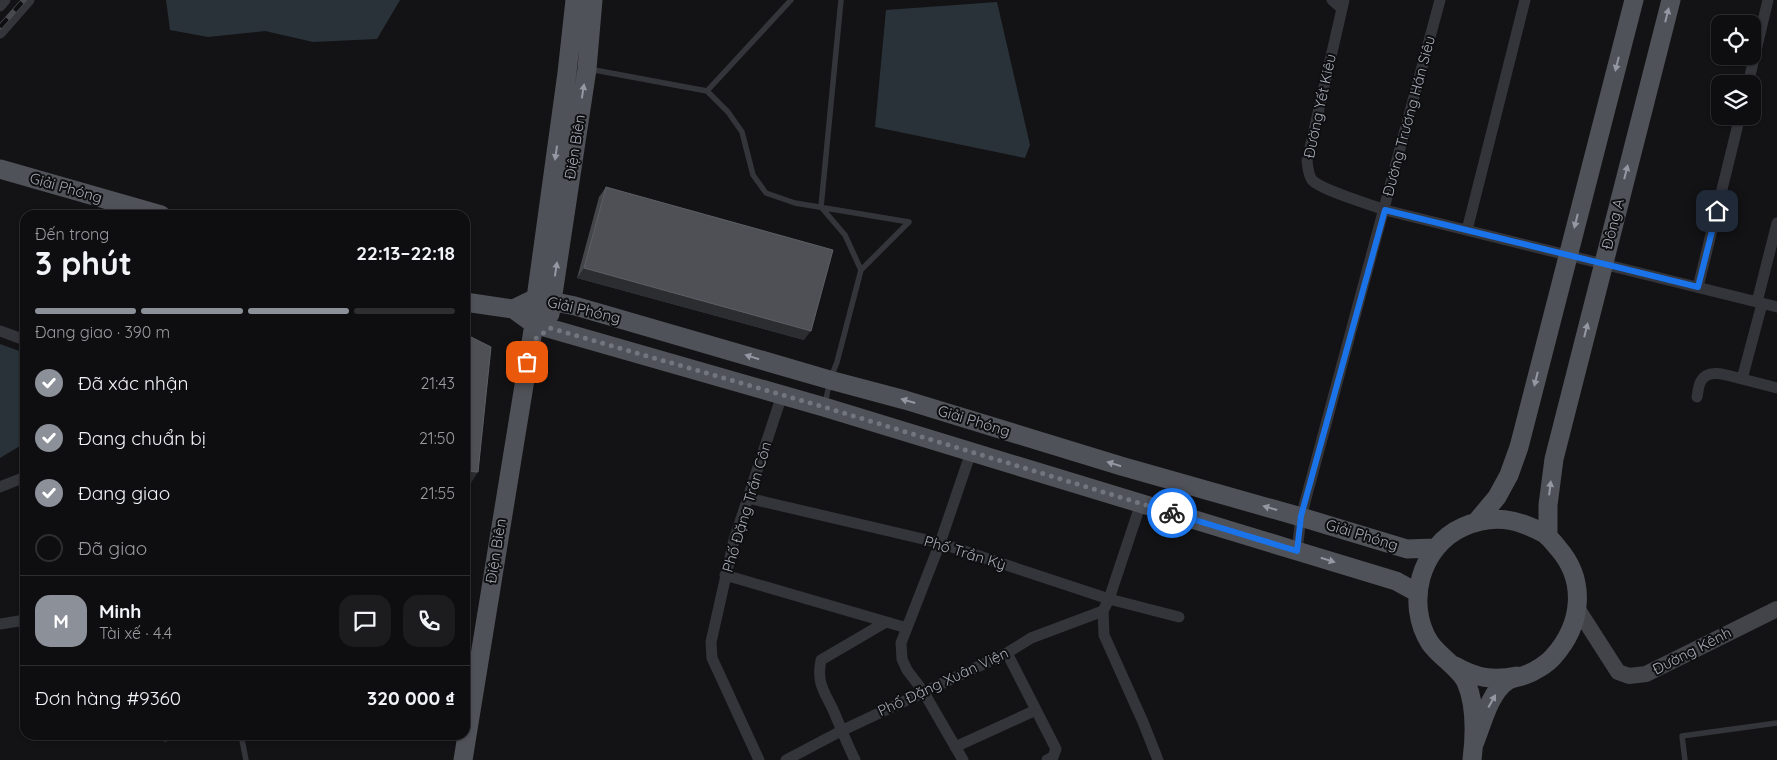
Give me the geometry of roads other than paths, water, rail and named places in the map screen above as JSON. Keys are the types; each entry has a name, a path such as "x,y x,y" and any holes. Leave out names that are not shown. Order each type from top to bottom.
{"main road":[{"name":"Điện Biên","path":"470,697 530,343 542,326 543,300 575,0"},
{"name":"Điện Biên","path":"543,300 587,68 593,0"},
{"path":"1477,521 1497,497 1512,466 1634,0"},
{"name":"Đông A","path":"1548,537 1548,505 1554,459 1671,0"},
{"name":"Giải Phóng","path":"0,169 144,210"},
{"name":"Giải Phóng","path":"513,309 543,300 622,318 830,380 905,400 1121,466 1301,516 1407,549 1435,548"},
{"name":"Giải Phóng","path":"470,303 513,309 542,326 824,407 1396,581 1418,593"},
{"path":"1502,518 1526,524 1548,537 1566,556 1576,581 1577,608 1570,636 1552,658 1528,674 1507,681 1492,698 1473,752 1472,698 1465,680 1430,643 1420,619 1418,593 1422,573 1435,548 1454,531 1477,521 1502,518"},
{"path":"1447,662 1471,675 1499,680 1528,674"},
{"name":"Điện Biên","path":"463,760 465,740"}],"street":[{"path":"0,6 4,0"},
{"path":"0,33 29,0"},
{"path":"1332,0 1342,4"},
{"name":"Đường Trương Hán Siêu","path":"1297,551 1301,516 1385,210 1440,0"},
{"path":"1467,230 1525,0"},
{"path":"1750,75 1768,0"},
{"name":"Đường Yết Kiêu","path":"1342,4 1307,161 1308,172 1313,180 1322,187 1385,210 1777,307"},
{"path":"1698,287 1738,125"},
{"path":"1742,379 1777,223"},
{"path":"0,331 20,338"},
{"path":"1697,397 1700,382 1706,376 1713,373 1777,388"},
{"name":"Phố Đặng Trần Côn","path":"759,760 710,652 734,540 782,395"},
{"path":"963,760 902,659 901,643 940,543 971,452"},
{"path":"0,487 20,479"},
{"name":"Phố Trần Kỳ","path":"748,498 940,543 1109,599 1179,617"},
{"path":"1140,503 1109,599 1103,611 1104,635 1158,760"},
{"path":"725,575 907,628"},
{"name":"Đường Kênh","path":"1577,608 1618,672 1629,676 1646,674 1777,609"},
{"name":"Phố Đặng Xuân Viện","path":"786,760 841,731 1007,653 1032,638 1103,611"},
{"path":"0,624 20,621"},
{"path":"855,760 822,689 818,672 821,660 886,622"},
{"path":"1007,653 1056,750 1053,757 1047,760"},
{"path":"955,746 1036,710"}],"lane":[{"path":"707,91 791,0"},
{"path":"841,0 821,207 845,235 861,270"},
{"path":"587,68 707,91 728,112 742,132 753,175 766,193 794,203 909,222 861,270 824,407"},
{"path":"1685,760 1682,736 1777,723"},
{"path":"242,740 246,760"}],"railway":[{"path":"0,27 24,0"}]}
